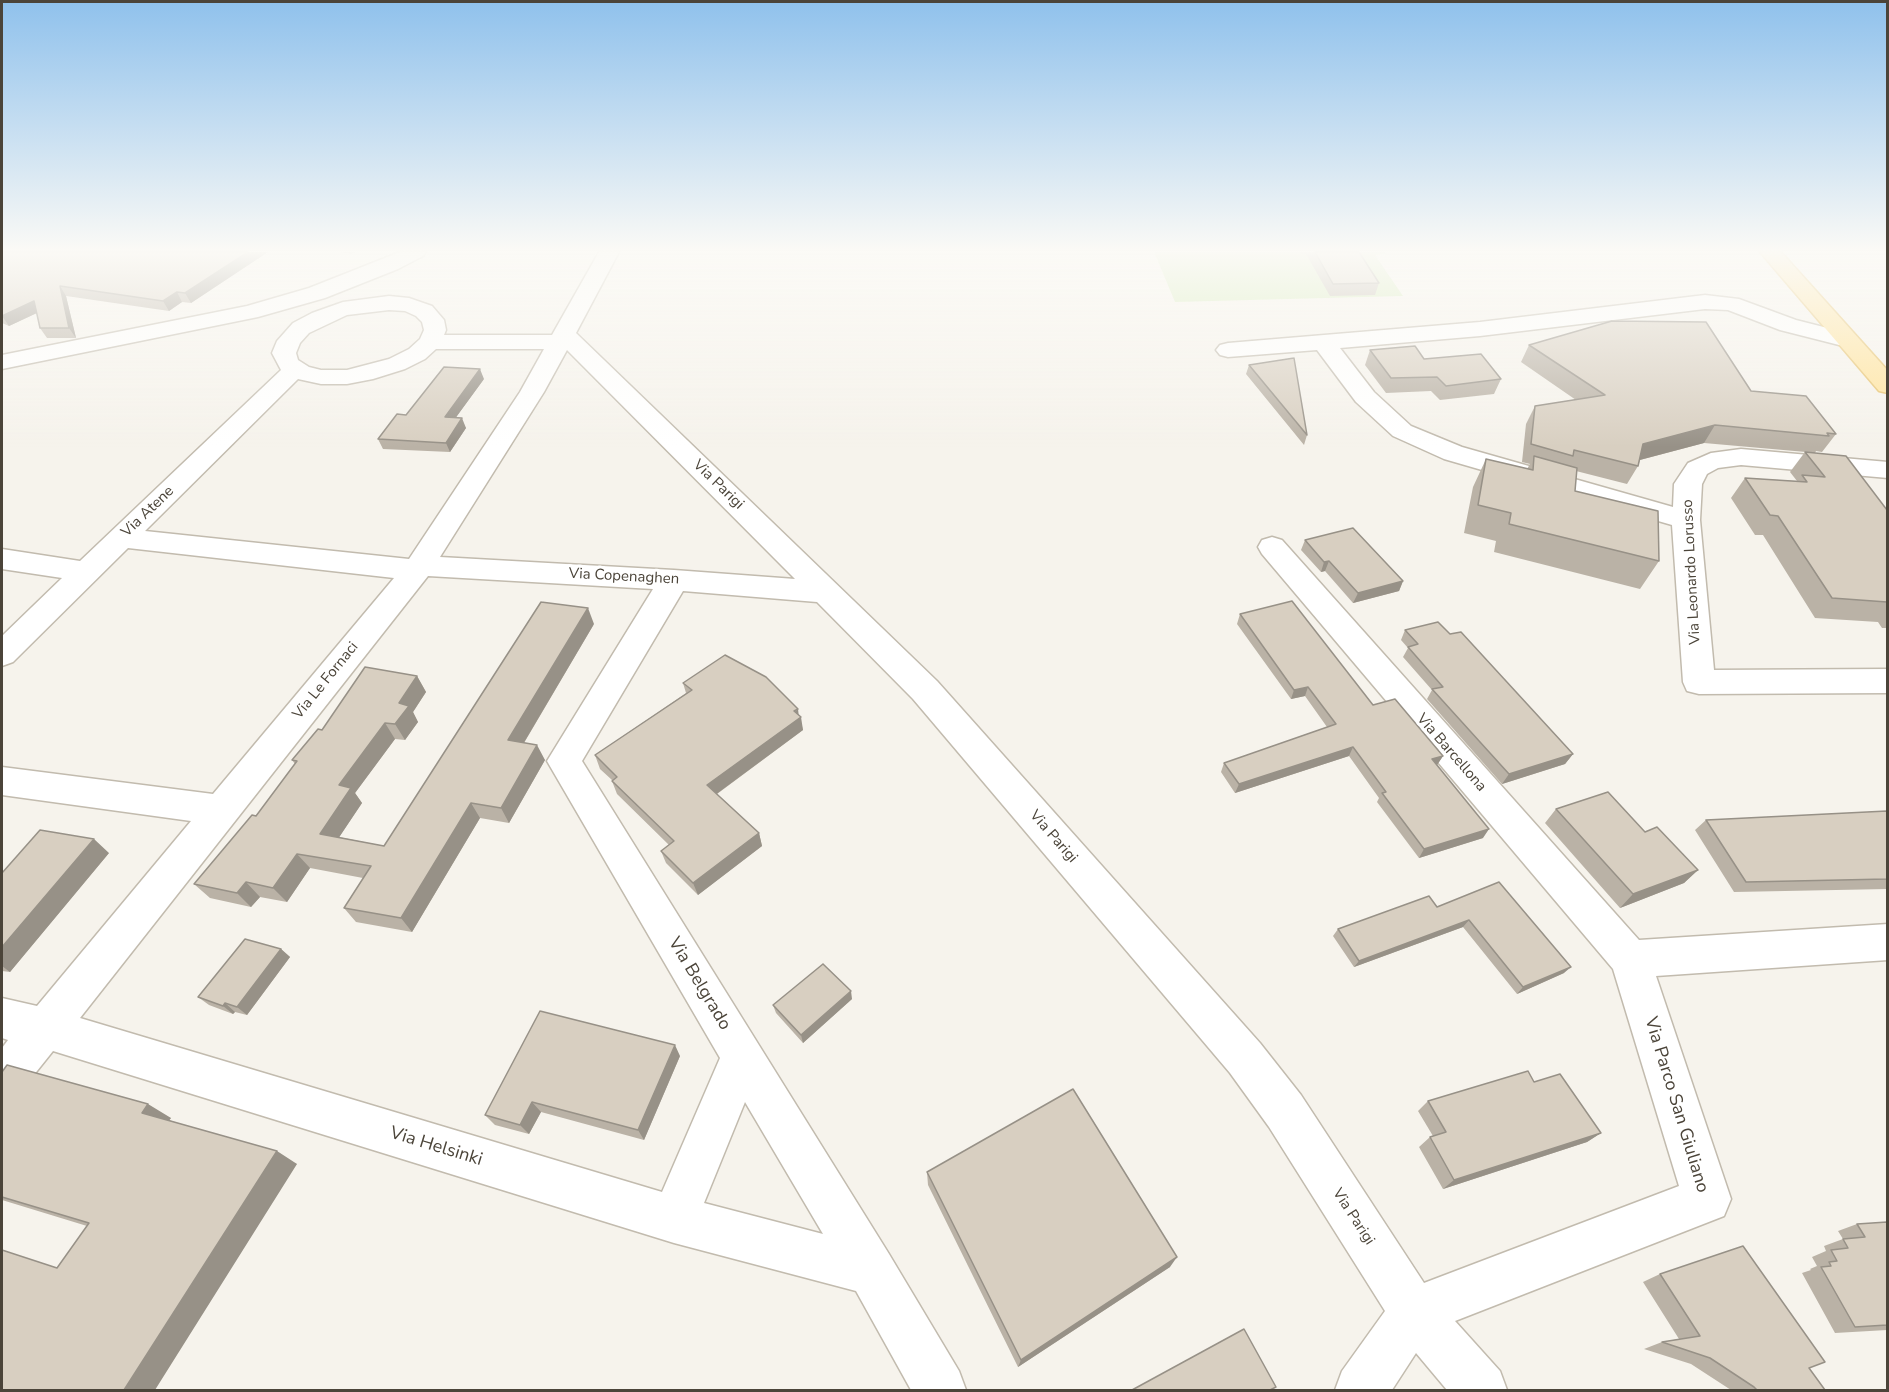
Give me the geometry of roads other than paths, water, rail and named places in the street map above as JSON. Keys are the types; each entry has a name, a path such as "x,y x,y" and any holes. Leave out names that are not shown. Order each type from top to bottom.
{"main road":[{"path":"1827,317 1887,386"}],"street":[{"path":"6,360 224,317"},
{"path":"323,317 301,328 289,341 284,353 288,364 301,373 321,377 347,377 397,364 417,354 430,342 435,330 434,320 431,317"},
{"name":"Via Le Fornaci","path":"2,1081 418,568 532,392 573,317"},
{"path":"1228,350 1324,343 1580,317"},
{"path":"1766,317 1847,340"},
{"path":"430,342 562,338"},
{"name":"Via Parigi","path":"562,338 827,592 925,690 1245,1058 1285,1111 1414,1312 1481,1390"},
{"path":"1324,343 1365,397 1402,431 1453,453 1686,520"},
{"name":"Via Atene","path":"2,654 295,369"},
{"name":"Via Leonardo Lorusso","path":"1887,470 1741,457 1712,461 1697,469 1688,484 1686,520 1699,682 1887,681"},
{"name":"Via Copenaghen","path":"122,538 418,568 674,580 827,592"},
{"name":"Via Barcellona","path":"1272,547 1630,959"},
{"path":"2,559 86,572"},
{"name":"Via Belgrado","path":"674,580 564,761 872,1271 940,1390"},
{"path":"2,781 222,810"},
{"path":"1630,959 1887,942"},
{"name":"Via Parco San Giuliano","path":"1414,1312 1707,1199 1630,959"},
{"name":"Via Helsinki","path":"2,1018 45,1028 674,1219 872,1271"},
{"path":"674,1219 742,1055"},
{"path":"1361,1390 1414,1312"}]}
